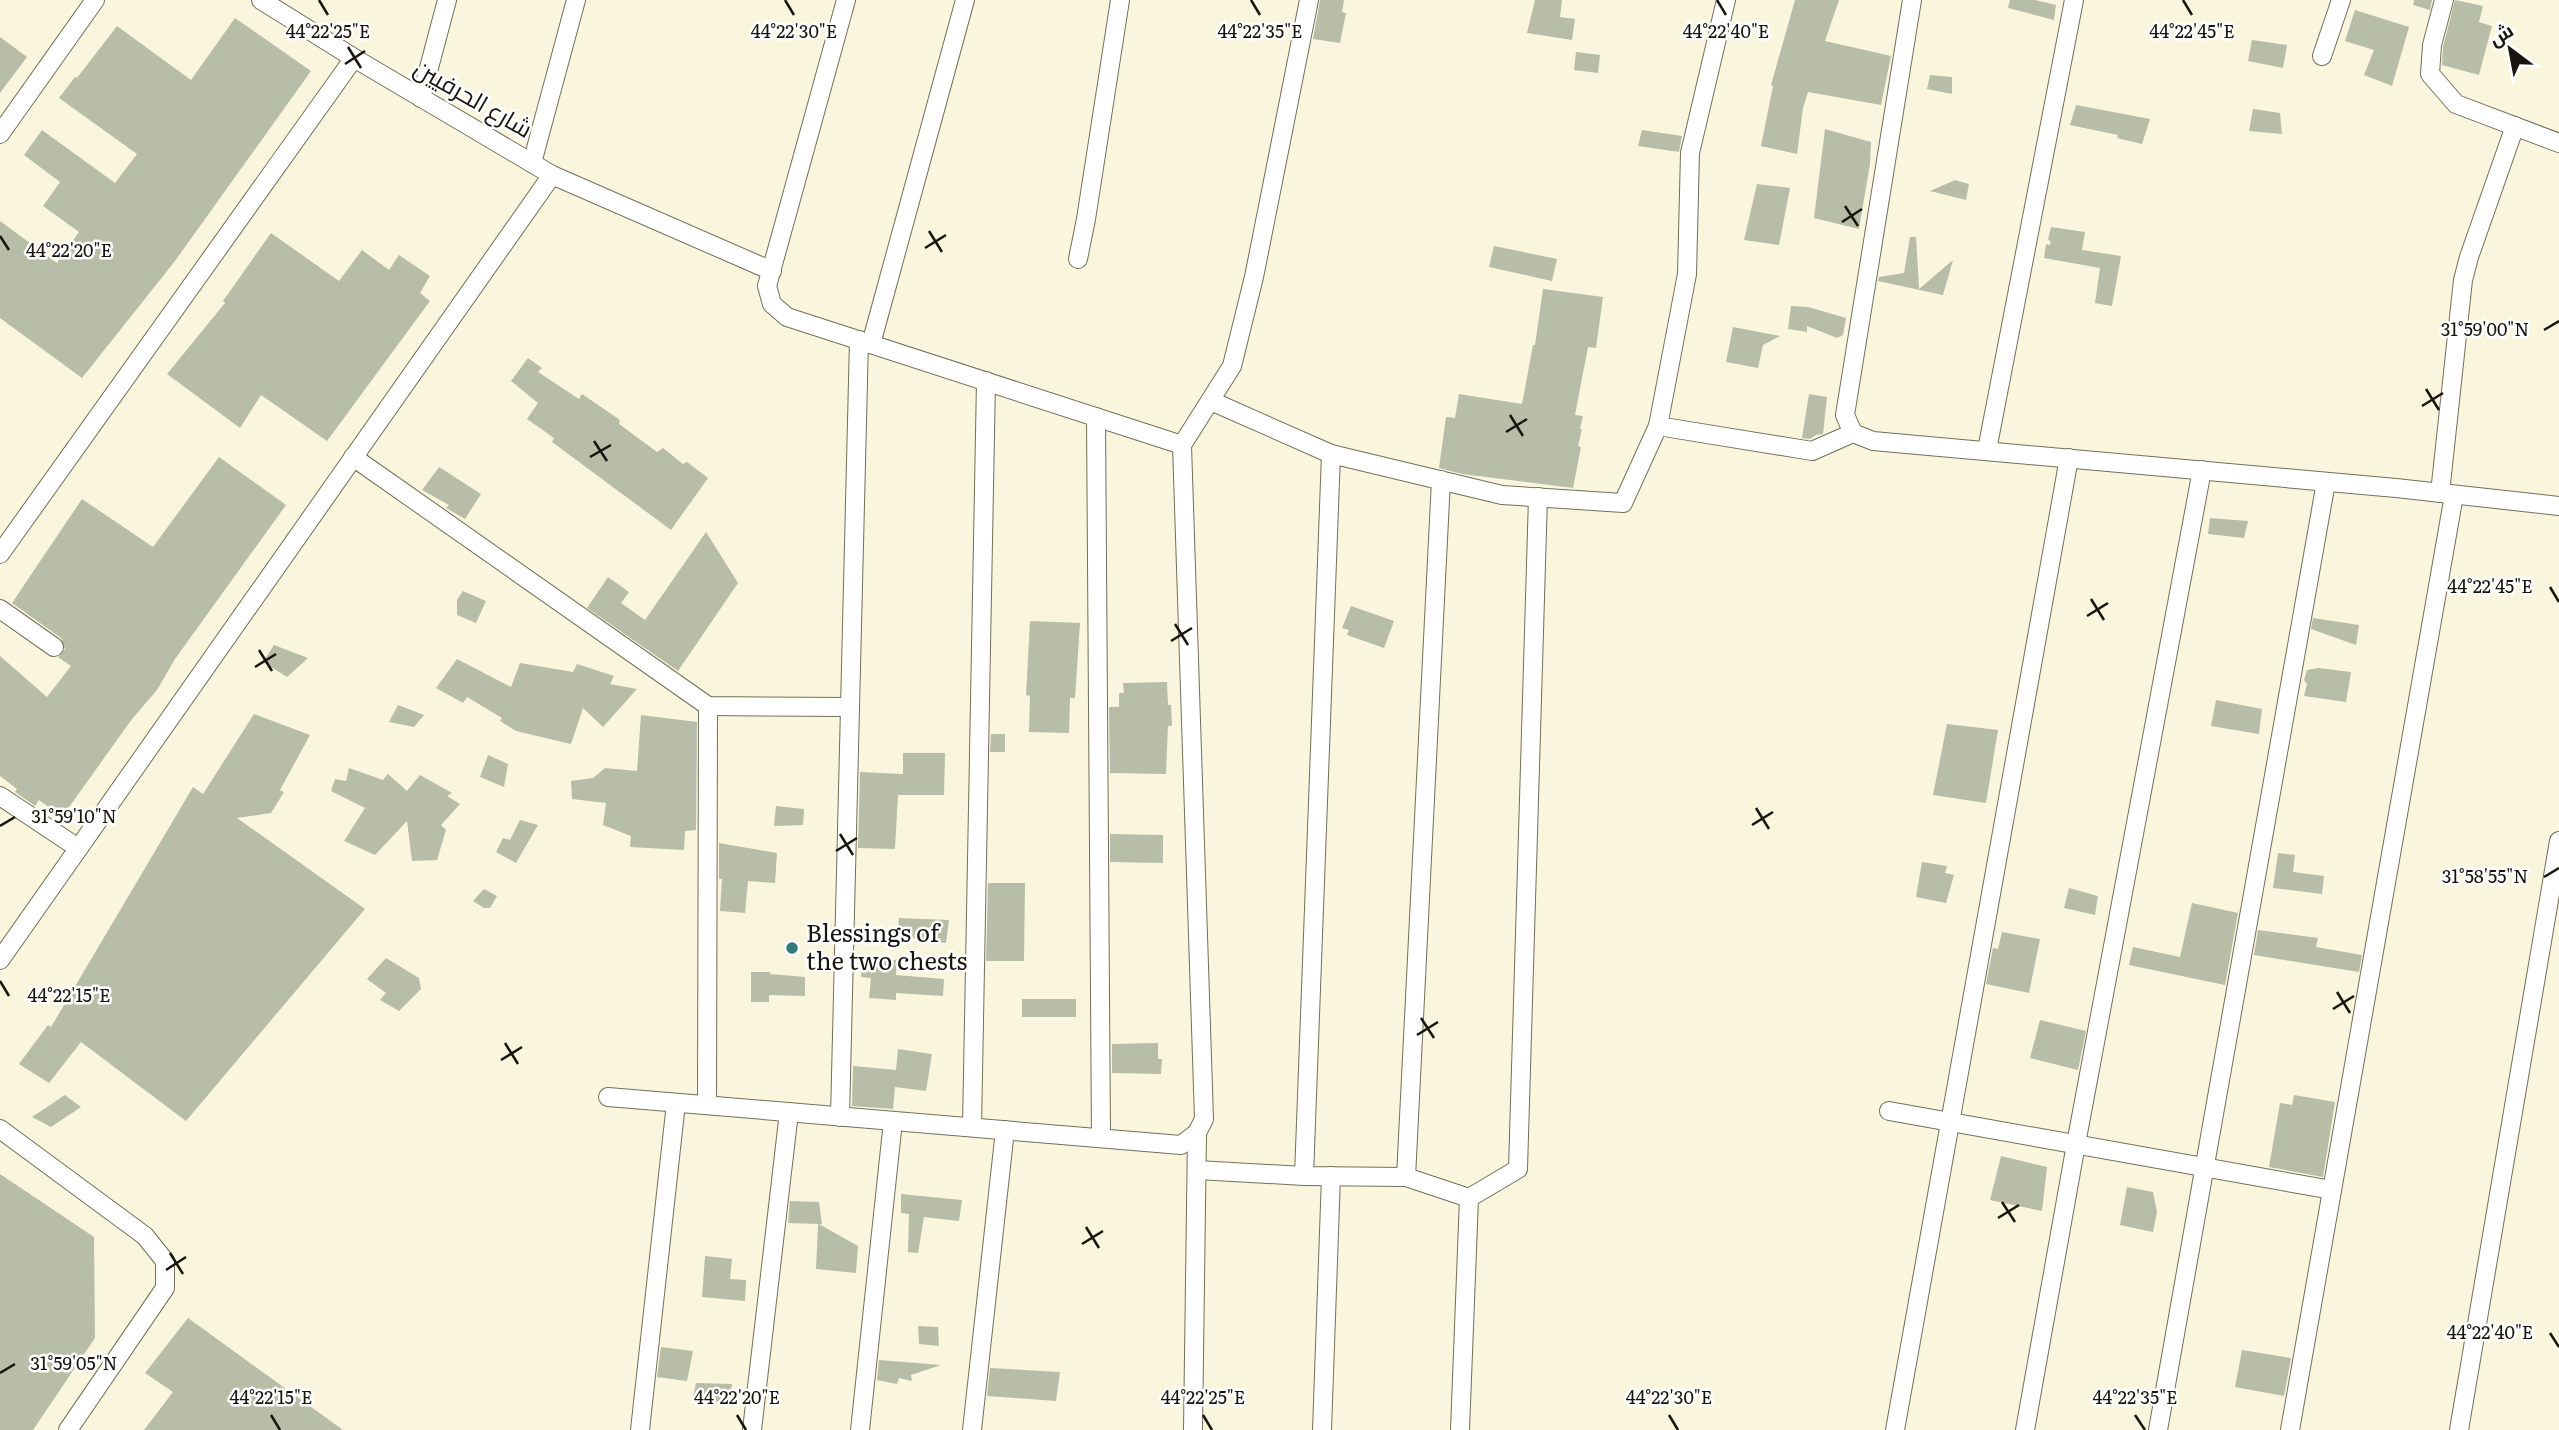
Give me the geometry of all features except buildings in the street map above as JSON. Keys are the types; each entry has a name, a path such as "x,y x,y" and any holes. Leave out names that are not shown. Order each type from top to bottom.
{"street":[{"path":"0,134 95,0"},
{"name":"شارع الحرفيين","path":"261,0 552,175 772,271"},
{"path":"421,97 447,0"},
{"path":"532,163 576,0"},
{"path":"846,0 766,286 772,304 787,317 1182,445"},
{"path":"840,1117 850,707 865,342 965,0"},
{"path":"1078,258 1120,0"},
{"path":"1193,1430 1197,1133 1204,1119 1182,445 1232,366 1254,277 1309,0"},
{"path":"1211,401 1331,454 1502,495 1623,503 1658,426 1687,274 1690,153 1726,0"},
{"path":"1912,0 1845,415 1853,433 1873,441 2202,470 2559,506"},
{"path":"1987,450 2074,0"},
{"path":"2322,56 2341,0"},
{"path":"2444,0 2432,45 2430,74 2456,104 2559,143"},
{"path":"0,554 354,58"},
{"path":"2290,1430 2447,494 2463,280 2515,126"},
{"path":"0,960 552,175"},
{"path":"972,1128 986,381"},
{"path":"1096,417 1101,1138"},
{"path":"1658,426 1812,452 1853,433"},
{"path":"1304,1175 1331,454"},
{"path":"353,457 708,706 850,707"},
{"path":"1895,1430 2070,458"},
{"path":"2025,1430 2202,470"},
{"path":"1406,1177 1441,480"},
{"path":"2158,1430 2326,482"},
{"path":"1197,1170 1406,1177 1469,1198 1518,1169 1538,497"},
{"path":"0,609 54,647"},
{"path":"707,1105 708,706"},
{"path":"0,796 79,848"},
{"path":"2459,1430 2559,841"},
{"path":"608,1097 1181,1144 1197,1133"},
{"path":"640,1430 676,1103"},
{"path":"1889,1111 2332,1189"},
{"path":"751,1430 789,1112"},
{"path":"860,1430 893,1121"},
{"path":"0,1129 145,1236 165,1261 165,1288 68,1430"},
{"path":"972,1430 1005,1130"},
{"path":"1322,1430 1331,1176"},
{"path":"1460,1430 1469,1198"}],"place":[{"name":"Blessings of the two chests","path":"792,948"}]}
